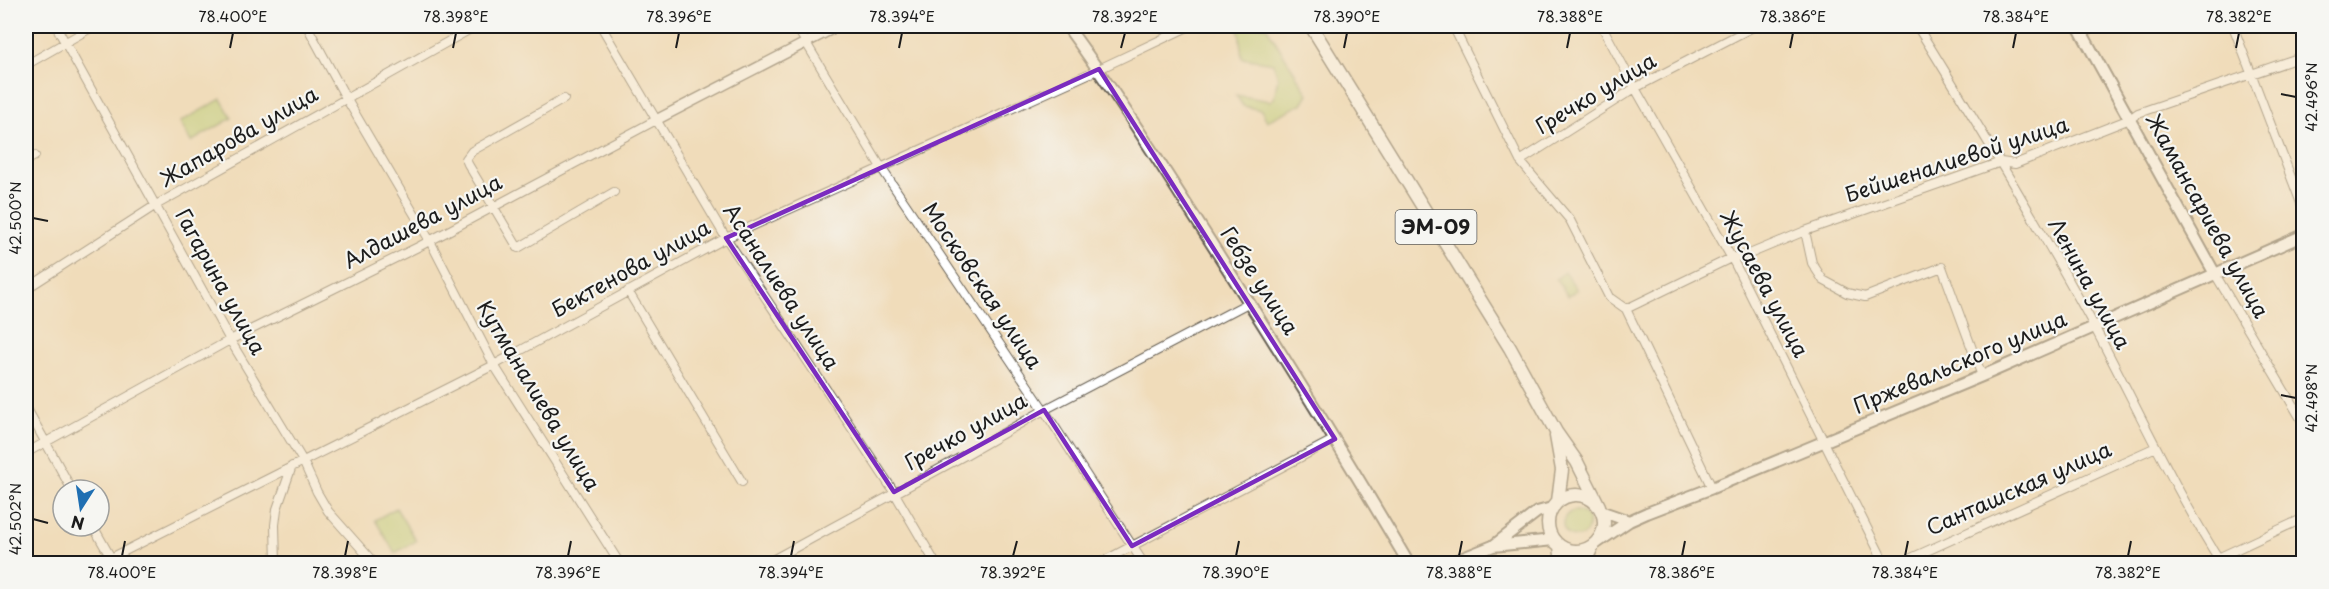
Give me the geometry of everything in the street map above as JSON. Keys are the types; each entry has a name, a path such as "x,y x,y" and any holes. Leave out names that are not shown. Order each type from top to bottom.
{"highway":[{"name":"ЭМ-09","path":"1311,26 1510,348 1556,432 1577,462 1601,509"},
{"name":"ЭМ-09","path":"1556,432 1562,470 1555,505 1548,525 1557,543 1562,564"},
{"path":"1555,505 1565,497 1581,495 1588,497 1601,509 1605,527 1584,564"},
{"path":"1557,543 1576,551 1595,544"}],"main road":[{"name":"Гебзе улица","path":"1068,26 1099,69 1250,302 1409,564"},
{"name":"Жамансариева улица","path":"2078,26 2216,274"},
{"name":"Пржевальского улица","path":"1595,544 1629,521 1982,376 2304,235"},
{"path":"1448,564 1493,546 1537,512 1555,505"},
{"path":"1601,509 1629,521"},
{"path":"1493,546 1557,543"}],"street":[{"name":"Гагарина улица","path":"56,26 230,340 303,461 328,511 375,564"},
{"path":"26,65 94,26"},
{"name":"Кутманалиева улица","path":"307,26 346,98 430,241 494,364 620,564"},
{"name":"Жапарова улица","path":"26,289 156,206 476,26"},
{"name":"Асаналиева улица","path":"601,26 658,119 726,238 894,492 936,564"},
{"name":"Московская улица","path":"796,26 882,169 1144,564"},
{"name":"Алдашева улица","path":"26,453 230,340 430,241 838,26"},
{"name":"Бектенова улица","path":"99,564 494,364 726,238 882,169 1190,26"},
{"path":"1453,26 1520,161 1570,220 1609,297 1626,309 1712,488"},
{"name":"Жусаева улица","path":"1602,26 1731,258 1885,564"},
{"name":"Гречко улица","path":"1520,161 1635,88 1755,26"},
{"name":"Ленина улица","path":"1917,26 2001,162 2095,328 2156,447 2220,560"},
{"path":"2233,26 2304,211"},
{"name":"Бейшеналиевой улица","path":"1626,309 1731,258 1747,255 1805,231 2001,162 2015,164 2130,119 2138,113 2304,56"},
{"path":"564,99 468,155 468,164 518,248 614,192"},
{"path":"26,161 35,156"},
{"path":"1805,231 1812,263 1823,280 1846,293 1865,297 1942,267 1982,376"},
{"name":"Жамансариева улица","path":"2216,274 2304,424"},
{"path":"628,291 742,482"},
{"name":"Гречко улица","path":"765,564 1044,410 1250,302"},
{"path":"26,407 65,478"},
{"path":"1098,564 1335,439"},
{"name":"Санташская улица","path":"1898,564 2156,447"},
{"path":"276,564 277,509 292,466"},
{"path":"2205,564 2220,560 2304,518"},
{"path":"100,538 111,558"}],"highlighted area":[{"path":"1099,69 1335,439 1132,546 1044,410 894,492 726,238"}],"green space":[{"path":"1241,26 1266,26 1308,94 1302,104 1267,121 1261,110 1243,106 1236,95 1270,101 1274,98 1278,77 1273,63 1242,58 1239,30"},
{"path":"221,99 232,118 191,142 180,122"},
{"path":"1565,272 1577,290 1568,296 1556,279"},
{"path":"396,508 416,541 395,553 375,520"},
{"path":"1576,511 1585,515 1589,524 1585,533 1576,537 1567,533 1563,524 1567,515"}]}
